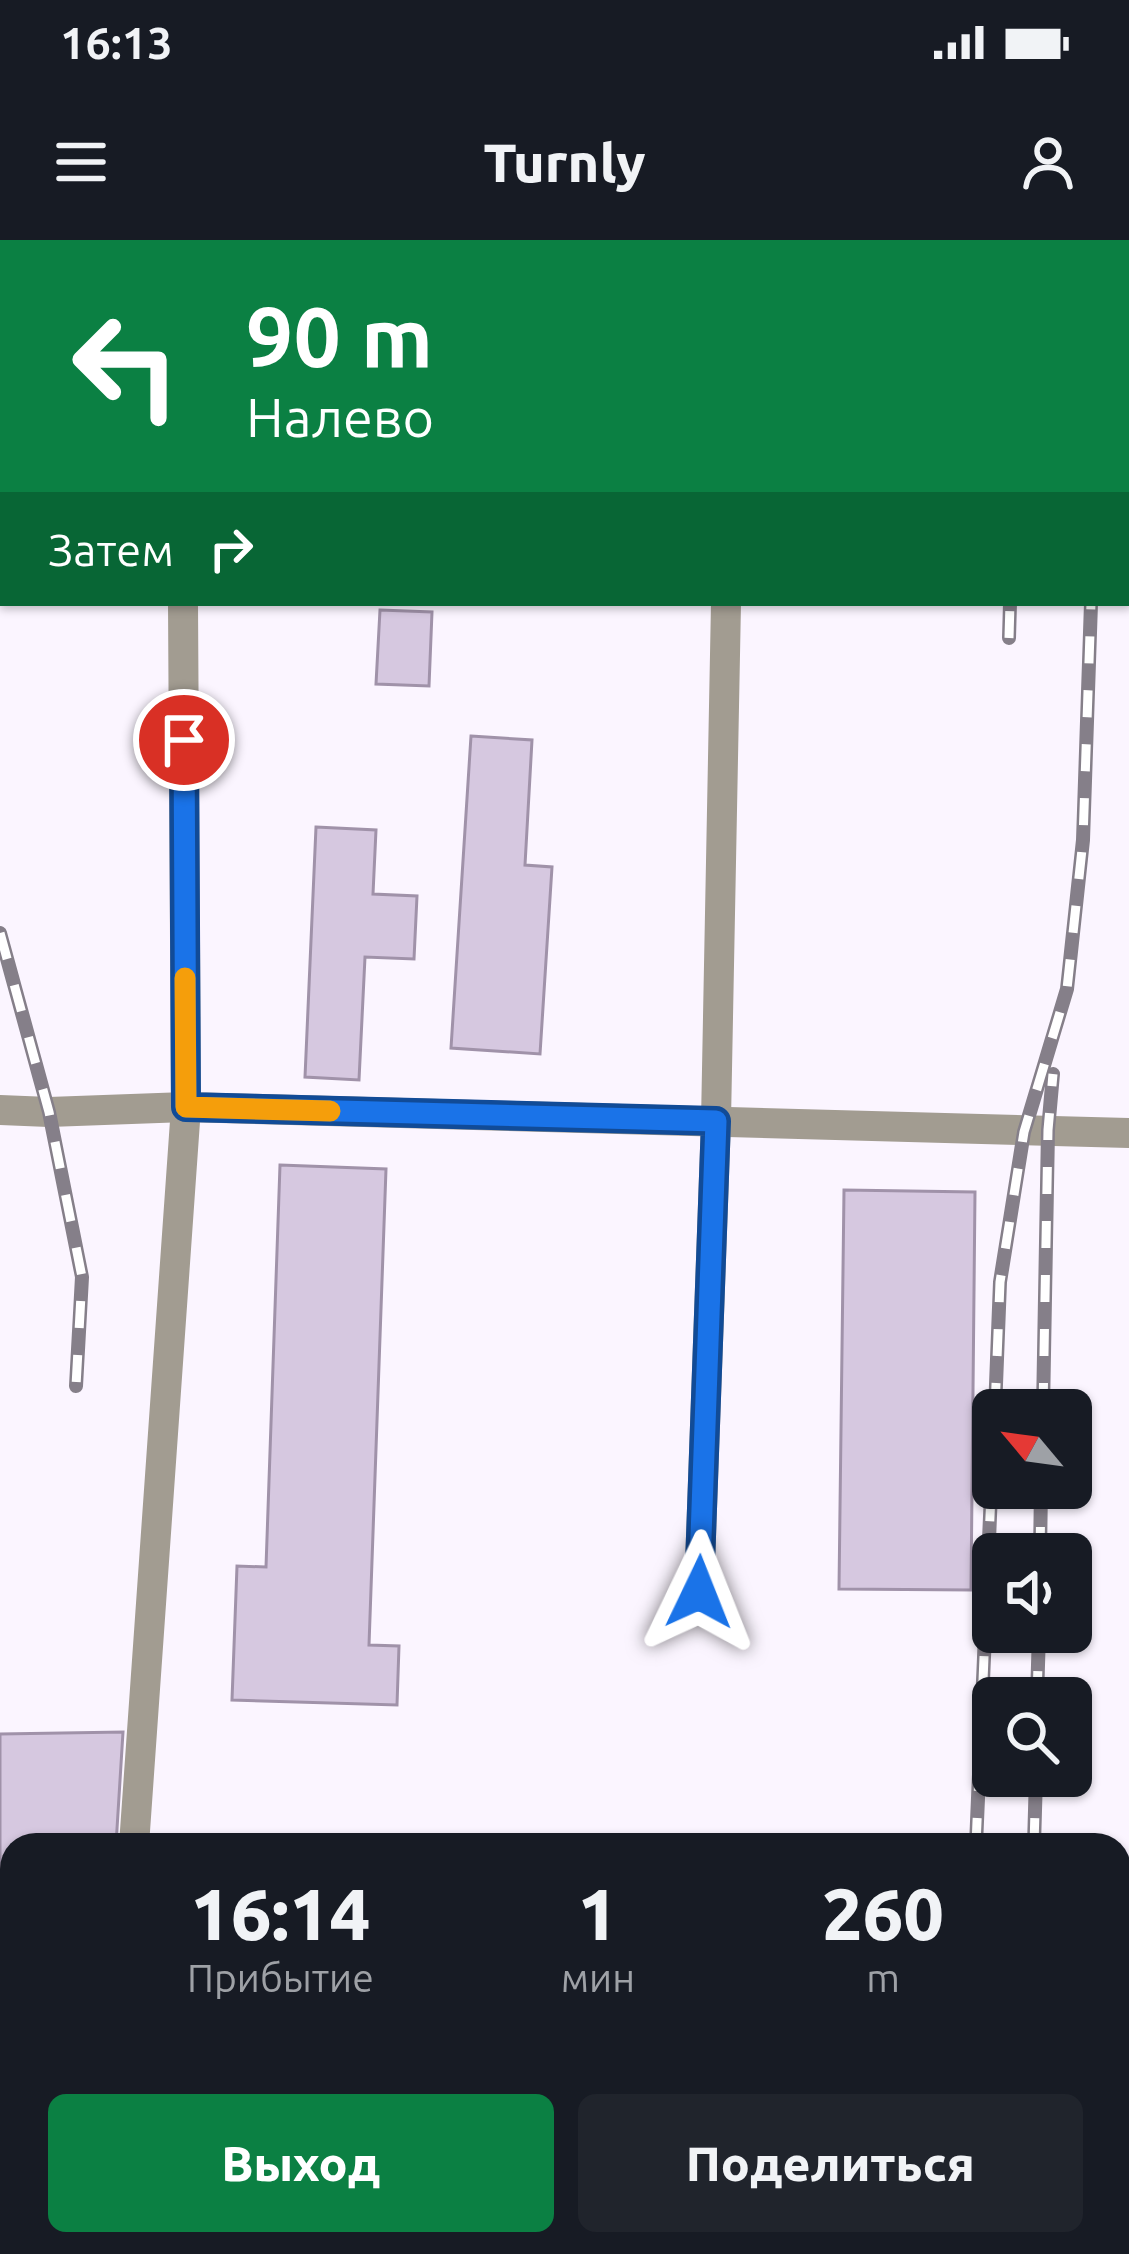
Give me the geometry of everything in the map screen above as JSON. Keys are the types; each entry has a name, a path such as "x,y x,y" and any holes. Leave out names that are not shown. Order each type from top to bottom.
{"lane":[{"path":"135,1833 186,1107 183,606"},
{"path":"699,1592 716,1121 726,606"},
{"path":"0,1110 186,1107 1129,1133"}],"building":[{"path":"380,610 432,612 429,686 376,684"},
{"path":"471,736 532,740 525,865 552,867 540,1054 451,1048"},
{"path":"316,827 376,830 373,894 417,896 414,959 365,957 359,1080 305,1077"},
{"path":"280,1165 386,1169 369,1645 399,1646 397,1705 232,1700 237,1566 266,1567"},
{"path":"844,1190 975,1192 971,1590 839,1589"},
{"path":"123,1732 117,1833 0,1833 0,1734"}],"railway":[{"path":"1009,638 1010,606"},
{"path":"996,1389 1000,1282 1024,1132 1067,989 1083,840 1091,606"},
{"path":"0,933 49,1112 82,1277 76,1386"},
{"path":"1043,1389 1053,1074"},
{"path":"977,1833 990,1509"},
{"path":"1040,1533 1041,1509"},
{"path":"1038,1653 1038,1677"},
{"path":"1034,1833 1035,1797"}],"slow traffic":[{"path":"185,978 186,1107 330,1111"}],"route":[{"path":"184,740 186,1107 716,1121 699,1592"}]}
